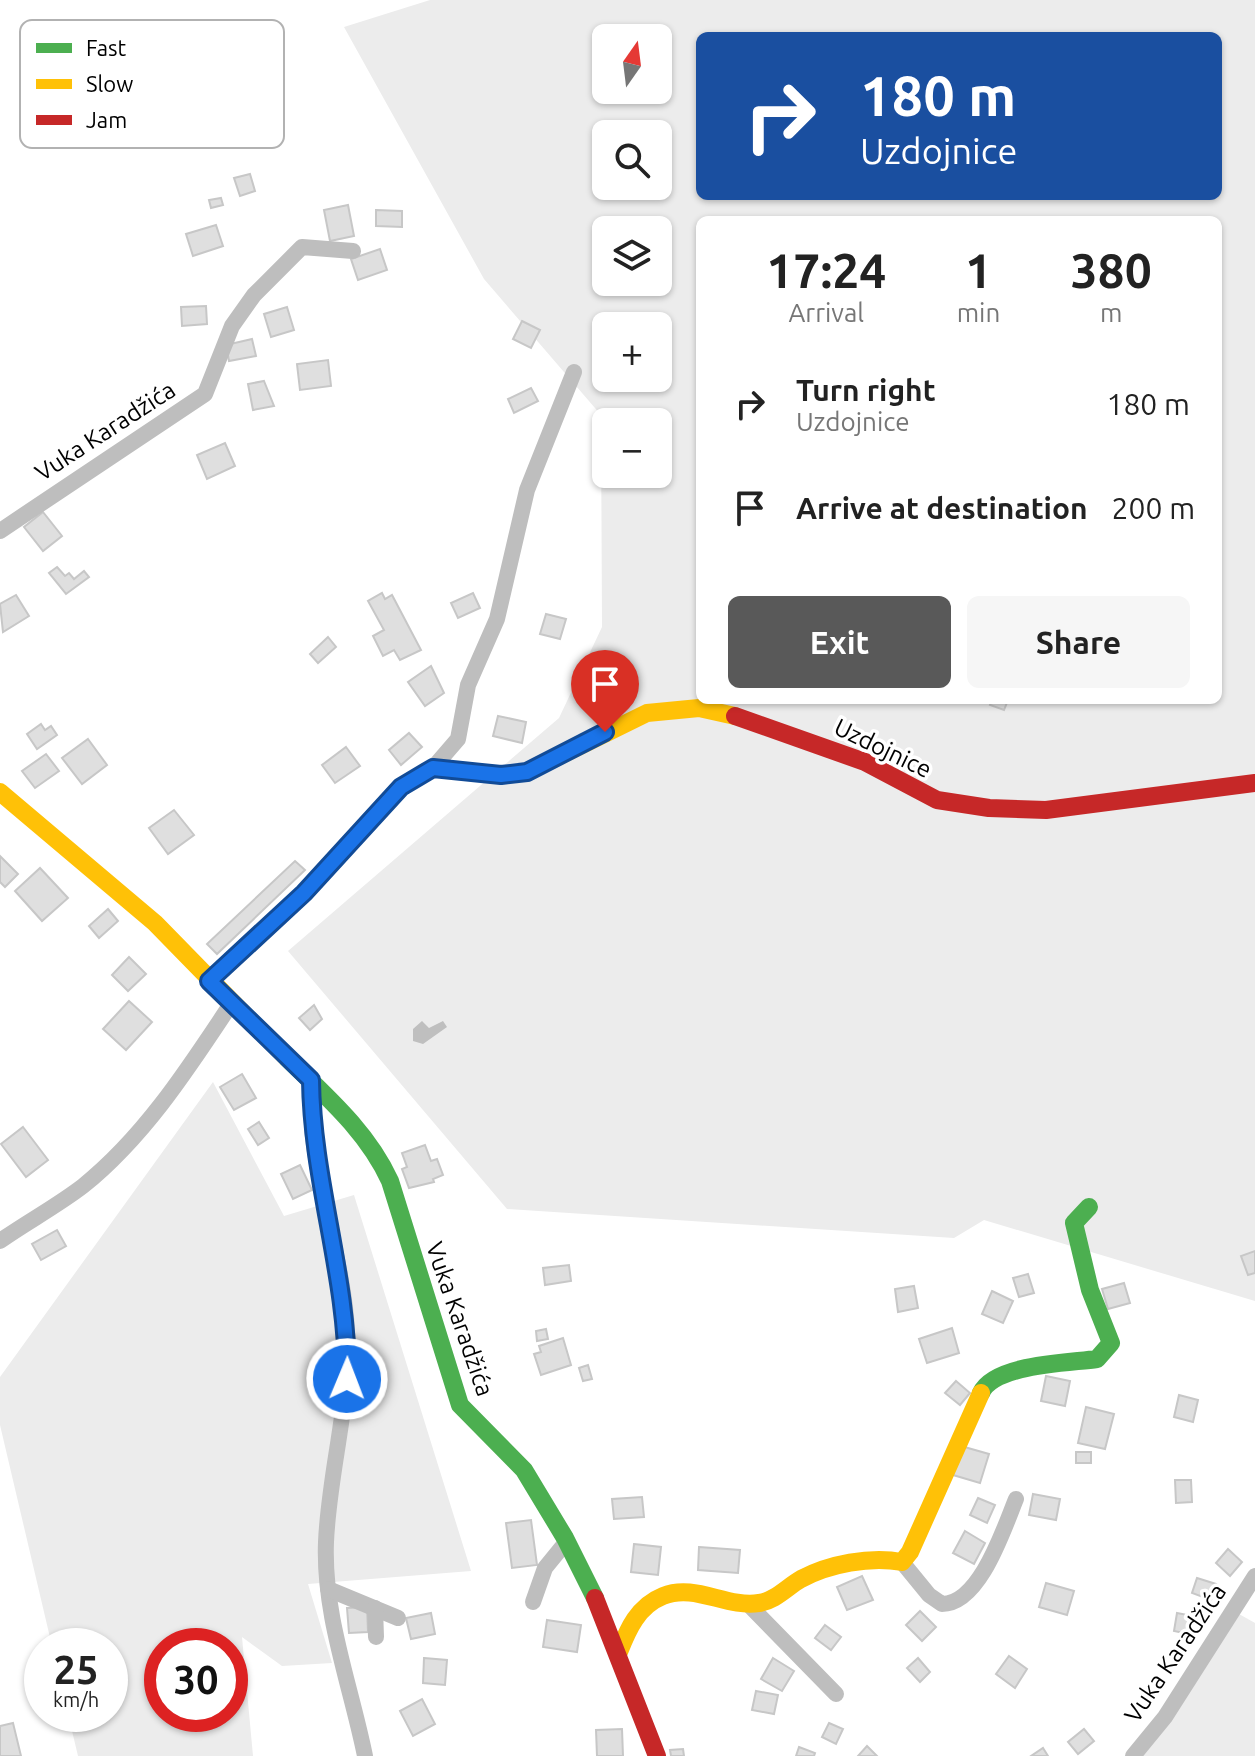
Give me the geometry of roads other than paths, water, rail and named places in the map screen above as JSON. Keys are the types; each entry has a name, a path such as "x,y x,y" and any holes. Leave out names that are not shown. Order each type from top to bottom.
{"street":[{"name":"Vuka Karadžića","path":"0,531 205,394 232,326 254,295 302,247 353,251"},
{"path":"209,981 304,893 401,787 433,768 458,739 468,685 497,619 527,490 574,372"},
{"name":"Uzdojnice","path":"433,768 501,775 527,772 627,720 647,713 699,708 810,740 865,762 937,800 989,808 1046,810 1255,783"},
{"name":"Vuka Karadžića","path":"0,792 155,923 231,1004 311,1080 376,1151 390,1181 460,1405 473,1425 522,1466 567,1541 600,1602 657,1756"},
{"path":"0,1241 83,1186 115,1155 149,1120 231,1004"},
{"path":"311,1080 316,1158 338,1261 347,1330 347,1379 326,1542 328,1589 334,1629 349,1680 365,1756"},
{"path":"902,1562 910,1552 984,1387 1017,1369 1097,1359 1111,1343 1090,1290 1074,1223 1089,1207"},
{"path":"619,1652 634,1616 664,1595 695,1593 748,1604 762,1603 803,1578 881,1558 902,1562 929,1595 942,1604 958,1601 991,1562 1016,1499"},
{"path":"533,1602 545,1568 567,1541"},
{"name":"Vuka Karadžića","path":"1133,1756 1165,1717 1255,1576"},
{"path":"328,1589 398,1618"},
{"path":"748,1604 836,1694"},
{"path":"375,1608 376,1637"}]}
